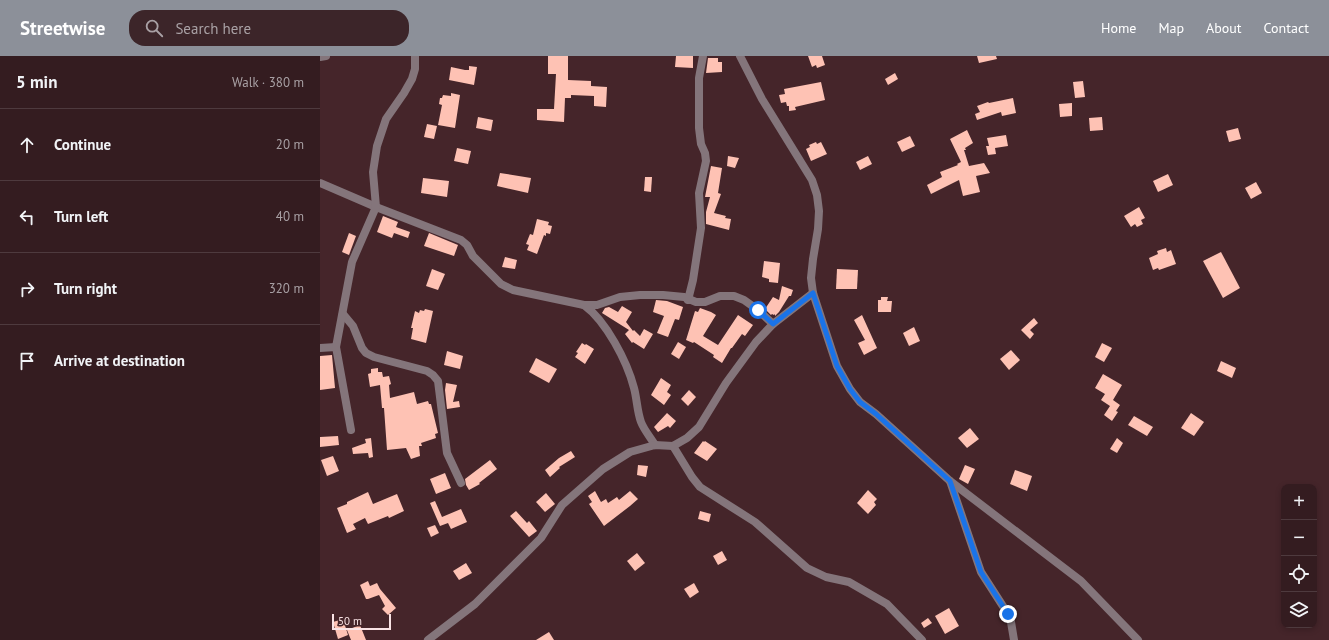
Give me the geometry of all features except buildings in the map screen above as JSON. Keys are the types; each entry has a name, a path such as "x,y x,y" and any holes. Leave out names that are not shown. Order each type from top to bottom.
{"street":[{"path":"320,57 326,56"},
{"path":"350,430 336,347 352,262 376,207 373,172 376,146 386,119 412,79 415,69 415,56"},
{"path":"688,300 693,280 701,228 699,193 706,161 699,128 699,78 703,56"},
{"path":"740,56 762,99 812,180 817,195 819,211 811,278 813,293 837,366 850,389 860,402 876,414 950,481 1082,581 1138,640"},
{"path":"320,183 376,207 461,240 467,245 473,256 501,284 513,290 584,305 596,305 620,297 663,295 684,297 688,300 696,302 705,302 720,296 734,296 744,300 758,310 773,324"},
{"path":"428,640 475,604 541,538 562,505 603,469 630,452 655,445 673,446 687,438 699,427 726,383 756,342 773,324 813,293"},
{"path":"584,305 602,321 624,362 634,388 636,406 641,423 655,445"},
{"path":"343,314 353,326 362,348 366,353 374,357 427,371 438,381 446,453 461,482"},
{"path":"320,348 336,347"},
{"path":"673,446 700,488 754,522 807,568 826,577 849,582 887,604 922,640"},
{"path":"950,481 981,572 1008,614 1014,640"}],"route":[{"path":"758,310 773,324 813,293 837,366 850,389 860,402 876,414 950,481 981,572 1008,614"}]}
